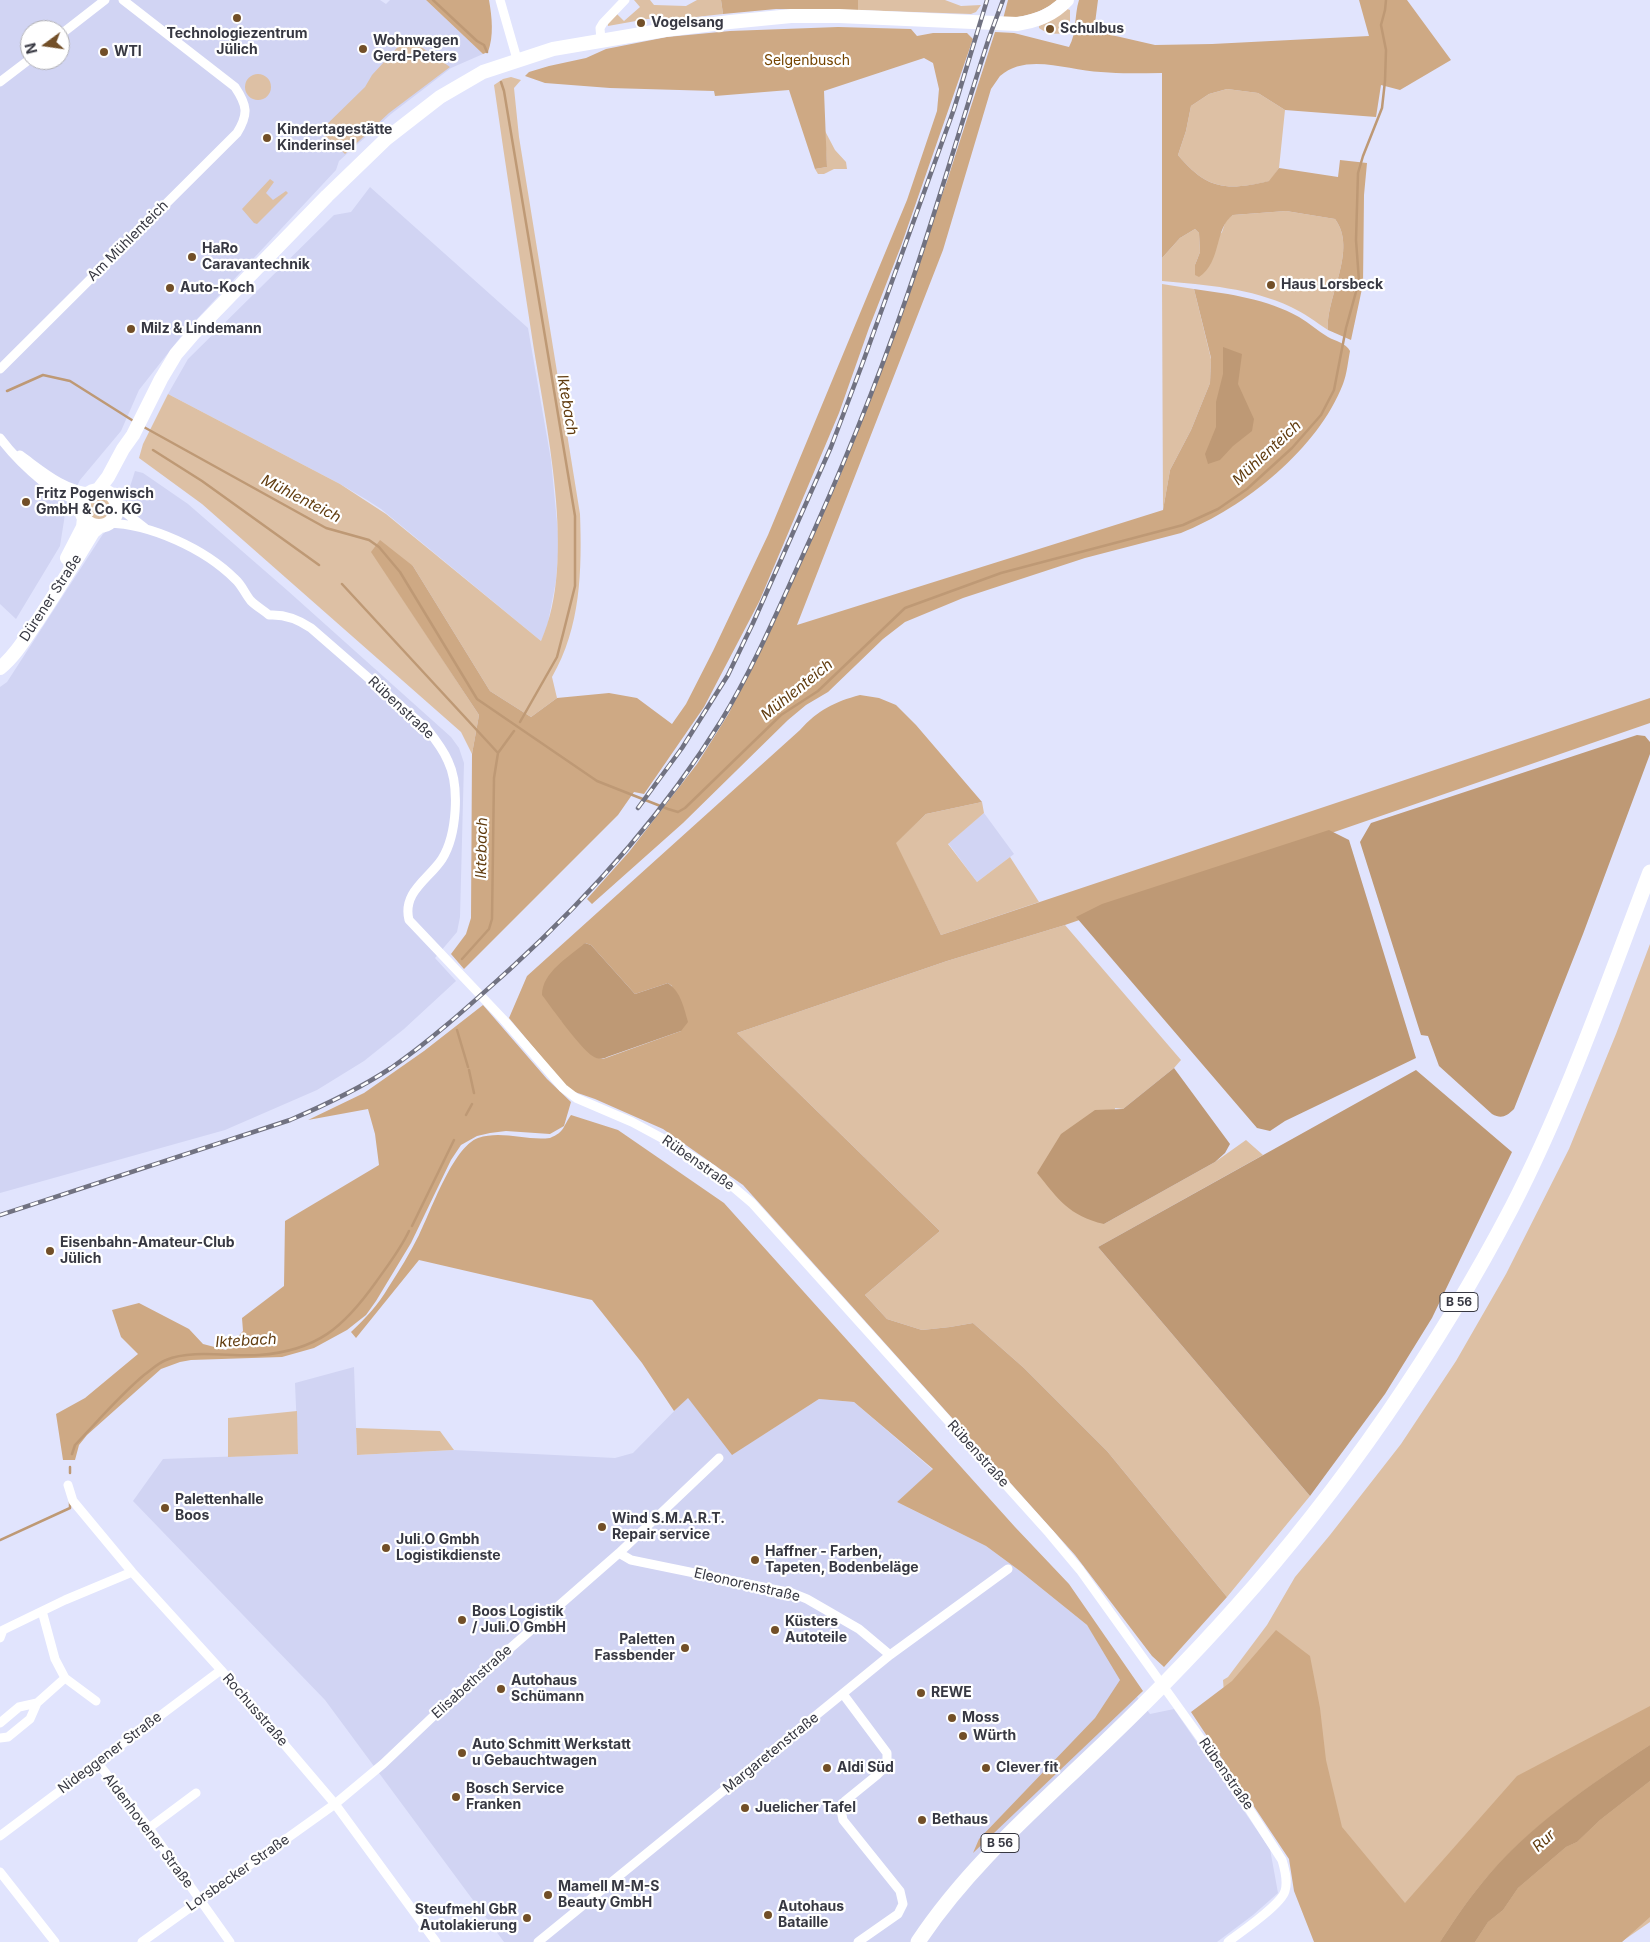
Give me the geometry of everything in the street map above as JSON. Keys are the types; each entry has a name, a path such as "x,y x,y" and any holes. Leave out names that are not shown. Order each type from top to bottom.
{"main road":[{"path":"134,433 115,501 115,516 104,524 94,525 83,513 86,496 108,478 161,380 182,347 367,156 422,109 440,96 483,72 553,49 665,30 792,16 839,16 1018,24 1033,22 1048,16 1060,8 1067,0"},
{"path":"94,491 106,491 115,501"},
{"name":"Dürener Straße","path":"0,666 74,546 83,527 83,513"},
{"name":"Dürener Straße","path":"0,666 9,661 61,585 93,532 104,524"},
{"name":"B 56","path":"918,1942 963,1883 1004,1838 1145,1703 1236,1608 1310,1517 1405,1386 1459,1302 1512,1206 1558,1109 1650,872"}],"street":[{"path":"70,27 105,0"},
{"name":"Am Mühlenteich","path":"0,369 243,124 246,108 242,97 235,87 123,0"},
{"path":"500,0 518,59"},
{"path":"601,40 600,28 603,22 625,0"},
{"path":"0,82 20,67"},
{"path":"3,441 59,482 74,489 94,491"},
{"path":"3,441 20,462 41,480 76,502 83,513"},
{"name":"Rübenstraße","path":"115,501 147,529"},
{"name":"Rübenstraße","path":"104,524 147,529 187,545 208,558 236,579 251,601 269,615 282,614 305,624 427,729 449,763 453,781 454,825 443,858 411,896 407,910 409,920 492,1007 563,1088 576,1098 632,1122 671,1143 712,1170 752,1203 1036,1518 1080,1570 1212,1754 1272,1842 1282,1860 1286,1874 1284,1894 1275,1905 1228,1942"},
{"name":"Elisabethstraße","path":"335,1804 384,1764 450,1701 619,1553 719,1458"},
{"name":"Rochusstraße","path":"68,1485 73,1501 132,1572 220,1670 335,1804 436,1942"},
{"name":"Eleonorenstraße","path":"619,1553 631,1560 792,1593 807,1599 859,1629 890,1655"},
{"name":"Margaretenstraße","path":"538,1942 890,1655 1008,1569"},
{"path":"1,1632 42,1611 132,1572"},
{"path":"42,1611 55,1659 65,1678 96,1701"},
{"name":"Nideggener Straße","path":"0,1836 220,1670"},
{"path":"0,1738 8,1737 30,1719 37,1703 65,1678"},
{"path":"843,1694 887,1753 887,1766 845,1801 841,1810 844,1820 900,1891 903,1904 898,1914 858,1942"},
{"path":"0,1722 19,1707 37,1703"},
{"name":"Aldenhovener Straße","path":"96,1762 149,1828 230,1942"},
{"path":"149,1828 196,1793"},
{"name":"Lorsbecker Straße","path":"142,1942 335,1804"},
{"path":"0,1872 55,1942"}],"shaded area":[{"path":"0,0 380,0 386,4 390,0 426,0 483,54 451,68 391,114 339,161 336,170 183,334 139,390 121,431 80,480 66,508 60,546 16,619 0,604"},
{"path":"634,0 650,0 654,5 686,6 697,0 721,0 723,14 687,18 647,19 608,26 608,23 617,14 624,21 640,7"},
{"path":"858,0 945,0 961,6 981,5 976,12 971,14 858,10"},
{"path":"1067,9 1070,10 1070,22 1064,33 1052,33 1039,28 1039,26"},
{"path":"407,37 450,67 389,113 345,154 320,131 365,87 372,75"},
{"path":"258,74 267,78 271,87 267,96 258,100 249,96 245,87 249,78"},
{"path":"511,77 521,80 514,88 519,137 580,514 581,556 578,598 569,638 562,658 552,677 557,698 531,717 490,691 413,566 372,552 479,715 472,754 461,732 202,504 139,458 143,444 168,394 340,484 386,514 541,641 552,608 557,571 558,532 550,450 494,85 503,79"},
{"path":"1227,89 1258,93 1285,110 1279,168 1270,181 1242,186 1219,185 1199,175 1178,155 1186,131 1191,106 1209,94"},
{"path":"825,131 835,150 846,162 847,169 834,169 824,174 818,174 815,169 827,167"},
{"path":"270,179 274,182 266,193 273,200 286,191 288,193 257,224 242,209"},
{"path":"370,187 528,328 551,460 559,543 556,581 547,628 541,641 381,509 340,484 168,394 188,359 334,215 351,212"},
{"path":"1286,211 1335,219 1341,231 1342,259 1331,303 1328,330 1296,309 1260,295 1228,288 1162,281 1162,258 1180,238 1195,229 1199,233 1200,252 1195,265 1222,232 1226,220 1233,215"},
{"path":"1162,284 1194,289 1211,359 1210,383 1191,430 1170,470 1163,510"},
{"path":"135,471 143,473 188,504 451,737 459,748 464,763 460,917 457,932 435,958 456,981 404,1029 364,1061 317,1090 225,1130 0,1193 0,687 7,682 103,534 120,518"},
{"path":"99,494 108,498 112,507 108,516 99,520 90,516 86,507 90,498"},
{"path":"982,802 984,813 948,844 977,882 1010,857 1039,902 941,935 895,843 926,814"},
{"path":"984,813 1014,854 977,882 948,843"},
{"path":"1065,925 1181,1060 1174,1068 1123,1109 1115,1108 1104,1224 1215,1162 1246,1140 1263,1155 1098,1247 1310,1496 1227,1597 1107,1451 1024,1368 973,1323 922,1330 887,1319 865,1295 940,1231 737,1033 947,961"},
{"path":"1650,944 1650,1922 1621,1942 1355,1942 1225,1706 1223,1680 1228,1677 1267,1625 1295,1577 1401,1444 1456,1361 1506,1274 1569,1149"},
{"path":"354,1367 357,1455 454,1450 615,1458 633,1453 688,1397 733,1454 819,1399 854,1402 933,1470 897,1502 986,1546 1087,1625 1111,1662 1150,1714 1174,1709 1270,1849 1278,1893 1217,1942 504,1942 325,1700 133,1501 163,1459 298,1454 295,1383"},
{"path":"297,1411 298,1454 228,1457 228,1418"},
{"path":"356,1428 440,1431 454,1450 357,1455"}],"green space":[{"path":"426,0 489,0 492,26 488,52 483,54"},
{"path":"721,0 858,0 858,10 776,9 723,14"},
{"path":"1008,0 1057,0 1032,14 1003,19"},
{"path":"1079,0 1098,0 1094,31 1155,45 1369,36 1359,0 1407,0 1451,60 1400,90 1381,85 1376,117 1285,110 1258,93 1227,89 1209,94 1191,106 1186,131 1178,155 1189,167 1208,181 1229,186 1269,181 1279,168 1338,177 1340,160 1367,163 1364,195 1363,284 1351,340 1328,330 1331,303 1342,259 1343,245 1341,231 1335,219 1286,211 1233,215 1223,228 1211,263 1199,277 1195,275 1195,265 1200,252 1199,233 1195,229 1180,238 1162,258 1162,73 1109,73 1036,64 1023,65 1011,69 1000,76 991,89 943,250 797,625 1163,510 1170,470 1191,430 1210,383 1211,358 1194,289 1235,295 1274,306 1299,317 1328,337 1346,346 1350,351 1346,376 1331,408 1316,431 1276,474 1253,492 1205,522 1181,533 1085,558 963,598 905,622 883,639 828,692 806,705 788,720 683,823 592,904 587,899 629,852 697,764 729,713 839,479 947,181 995,32 1014,33 1069,47 1072,42"},
{"name":"Selgenbusch","path":"838,27 911,29 917,36 933,33 967,33 973,39 901,246 839,413 759,602 704,707 644,794 634,792 618,815 464,969 451,954 466,934 471,918 472,754 479,715 371,552 380,540 413,566 490,691 531,717 557,698 609,693 637,698 672,724 686,704 713,651 768,535 907,200 937,111 939,89 933,63 924,58 824,91 827,167 815,169 789,90 715,96 714,91 610,88 545,83 525,76 529,72 586,58 606,49 667,37 730,31"},
{"path":"860,695 879,698 896,705 916,725 982,802 926,814 896,843 941,935 1650,698 1650,723 1065,925 947,961 737,1033 940,1231 865,1295 887,1319 922,1330 973,1323 1024,1368 1107,1451 1227,1597 1164,1667 1152,1656 1075,1555 743,1185 663,1129 595,1099 569,1090 509,1018 527,976 813,717 834,704","holes":["585,943 591,945 635,994 668,983 672,986 681,1031 603,1059 595,1057 561,1020"]},
{"path":"483,1005 547,1079 571,1102 564,1126 550,1134 506,1131 490,1133 477,1136 461,1145 451,1160 411,1243 376,1301 366,1315 347,1330 314,1348 282,1357 191,1360 161,1369 87,1435 79,1445 75,1460 63,1460 56,1414 85,1398 138,1354 121,1337 112,1310 139,1303 189,1329 203,1344 226,1350 243,1331 242,1318 284,1286 285,1221 379,1165 375,1134 368,1109 308,1120 364,1093 424,1051"},
{"path":"571,1115 618,1130 724,1203 1015,1527 1069,1584 1143,1691 973,1853 979,1839 1095,1718 1120,1680 1087,1625 1020,1571 986,1546 897,1502 933,1469 854,1402 819,1399 732,1455 688,1398 674,1411 642,1363 592,1300 419,1260 356,1338 351,1332 376,1306 396,1275 419,1235 452,1166 469,1144 478,1138 496,1135 550,1138 561,1131"},
{"path":"1276,1630 1310,1656 1320,1708 1326,1760 1342,1827 1405,1903 1517,1776 1650,1706 1650,1745 1583,1791 1519,1843 1476,1890 1440,1942 1314,1942 1294,1891 1289,1859 1191,1712 1232,1681"},
{"path":"1650,1781 1650,1917 1622,1942 1475,1942 1488,1922 1503,1910 1518,1888 1566,1847 1577,1842 1600,1820"}],"water":[{"path":"1223,347 1242,354 1238,384 1254,419 1252,431 1233,446 1220,460 1208,464 1205,454 1216,427 1216,402 1223,374"},
{"path":"1637,735 1645,736 1650,742 1650,754 1583,934 1514,1109 1503,1116 1495,1116 1439,1066 1428,1036 1421,1035 1360,842 1371,823"},
{"path":"1329,830 1349,840 1416,1058 1285,1121 1270,1131 1257,1128 1076,917 1102,904"},
{"path":"585,943 591,945 635,994 668,983 676,991 688,1022 681,1031 600,1059 583,1048 542,995 546,979 551,972"},
{"path":"1174,1068 1230,1144 1225,1153 1215,1162 1104,1224 1092,1221 1065,1205 1037,1173 1061,1134 1095,1110 1123,1109"},
{"path":"1416,1070 1512,1152 1432,1318 1385,1394 1310,1496 1098,1247"},
{"name":"Rur","path":"1650,1745 1650,1781 1600,1820 1577,1842 1566,1847 1518,1888 1503,1910 1488,1922 1475,1942 1440,1942 1476,1890 1519,1843 1583,1791"}],"waterway":[{"name":"Iktebach","path":"433,0 477,41 484,45 487,52"},
{"name":"Mühlenteich","path":"142,426 326,528 369,540 379,547 400,572 477,699 597,781 678,812 685,808 781,715 818,691 905,608 1001,573 1183,525 1218,509 1247,489 1292,448 1321,415 1334,390 1346,328 1359,281 1356,240 1358,173 1382,108 1386,50 1381,25 1386,0"},
{"name":"Iktebach","path":"501,82 575,516 575,586 557,657 520,722"},
{"name":"Mühlenteich","path":"7,391 43,375 70,381 135,422"},
{"path":"153,450 202,481 319,565"},
{"path":"342,584 498,753"},
{"name":"Iktebach","path":"462,959 489,929 492,919 494,778 498,753 514,731"},
{"name":"Iktebach","path":"457,1030 468,1067"},
{"name":"Iktebach","path":"469,1070 474,1093"},
{"name":"Iktebach","path":"466,1115 472,1104"},
{"name":"Iktebach","path":"412,1226 454,1140"},
{"name":"Iktebach","path":"72,1454 75,1445 117,1400 144,1375 163,1361 199,1354 259,1355 279,1353 313,1342 327,1334 340,1324 364,1298 394,1257 409,1231"},
{"name":"Iktebach","path":"70,1467 70,1473"},
{"name":"Iktebach","path":"0,1540 70,1508 70,1502"}],"railway":[{"path":"638,808 682,748 728,675 831,447 954,109 987,0"},
{"path":"0,1215 290,1120 342,1096 379,1076 437,1033 539,942 624,853 650,822 699,756 732,702 771,625 828,499 896,328 989,38 1003,0"}],"place":[{"name":"Technologiezentrum Jülich","path":"237,18"},
{"name":"Vogelsang","path":"641,23"},
{"name":"Schulbus","path":"1050,29"},
{"name":"Wohnwagen Gerd-Peters","path":"363,49"},
{"name":"WTI","path":"104,52"},
{"name":"Kindertagestätte Kinderinsel","path":"267,138"},
{"name":"HaRo Caravantechnik","path":"192,257"},
{"name":"Haus Lorsbeck","path":"1271,285"},
{"name":"Auto-Koch","path":"170,288"},
{"name":"Milz & Lindemann","path":"131,329"},
{"name":"Fritz Pogenwisch GmbH & Co. KG","path":"26,502"},
{"name":"Eisenbahn-Amateur-Club Jülich","path":"50,1251"},
{"name":"Palettenhalle Boos","path":"165,1508"},
{"name":"Wind S.M.A.R.T. Repair service","path":"602,1527"},
{"name":"Juli.O Gmbh Logistikdienste","path":"386,1548"},
{"name":"Haffner - Farben, Tapeten, Bodenbeläge","path":"755,1560"},
{"name":"Boos Logistik / Juli.O GmbH","path":"462,1620"},
{"name":"Küsters Autoteile","path":"775,1630"},
{"name":"Paletten Fassbender","path":"685,1648"},
{"name":"Autohaus Schümann","path":"501,1689"},
{"name":"REWE","path":"921,1693"},
{"name":"Moss","path":"952,1718"},
{"name":"Würth","path":"963,1736"},
{"name":"Auto Schmitt Werkstatt u Gebauchtwagen","path":"462,1753"},
{"name":"Aldi Süd","path":"827,1768"},
{"name":"Clever fit","path":"986,1768"},
{"name":"Bosch Service Franken","path":"456,1797"},
{"name":"Juelicher Tafel","path":"745,1808"},
{"name":"Bethaus","path":"922,1820"},
{"name":"Mamell M-M-S Beauty GmbH","path":"548,1895"},
{"name":"Autohaus Bataille","path":"768,1915"},
{"name":"Steufmehl GbR Autolakierung","path":"527,1918"}]}
